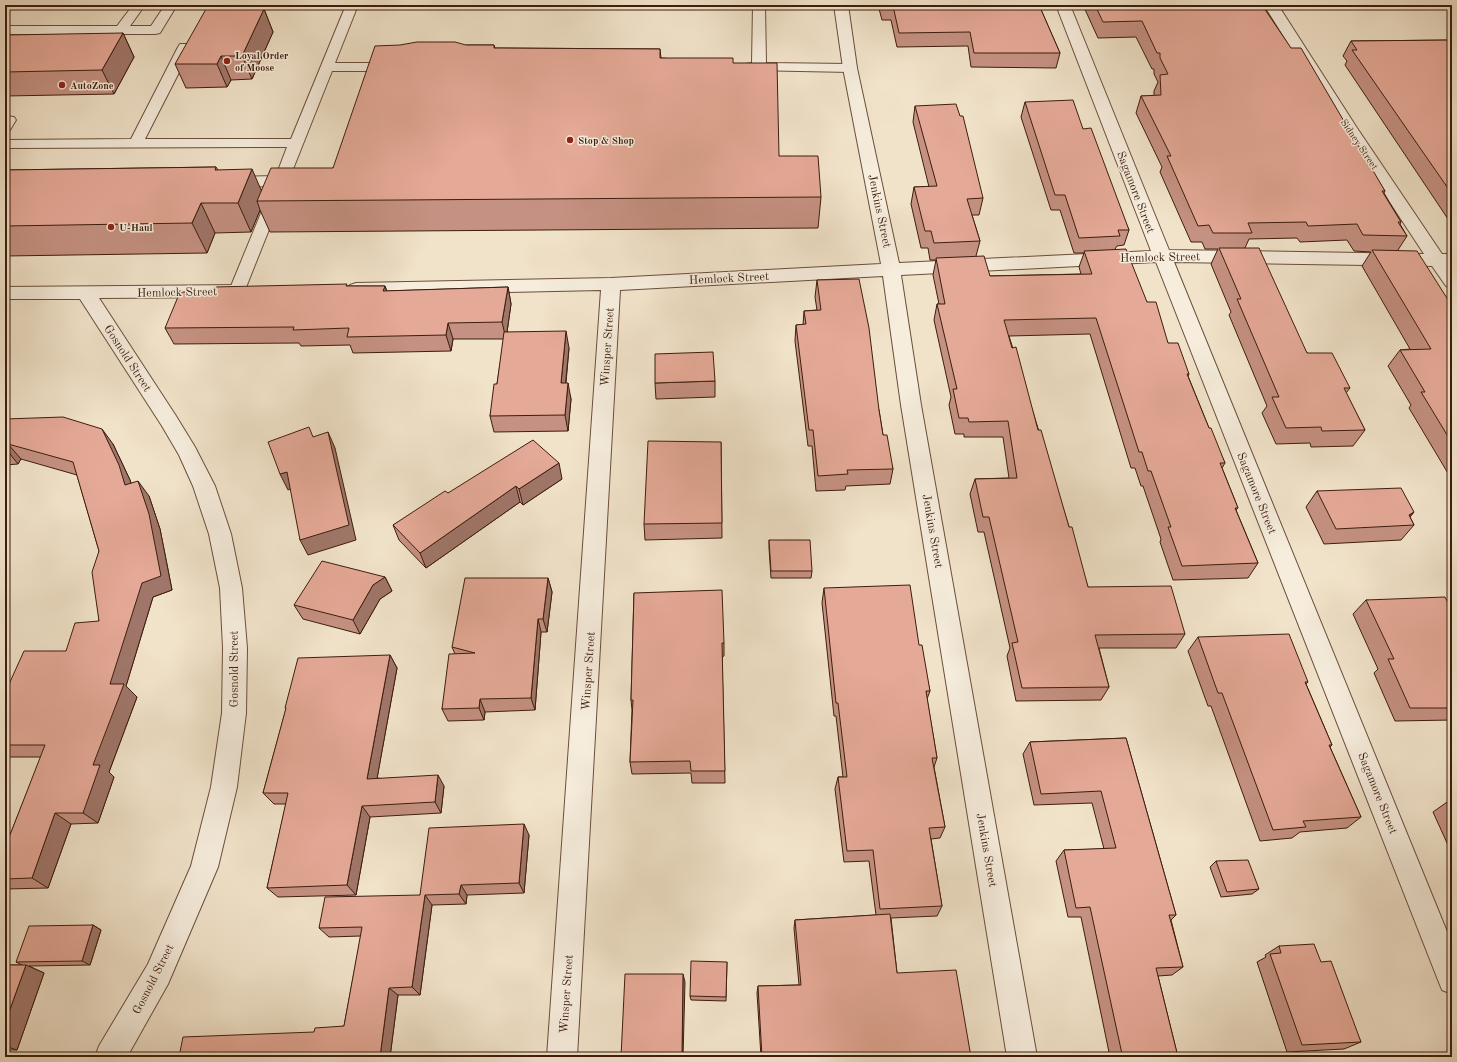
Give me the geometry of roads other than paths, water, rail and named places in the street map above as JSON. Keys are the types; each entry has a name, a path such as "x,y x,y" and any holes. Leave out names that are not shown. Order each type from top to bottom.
{"street":[{"name":"Jenkins Street","path":"841,5 850,68 891,269 911,404 1022,1057"},
{"name":"Sagamore Street","path":"1063,5 1161,256 1280,548 1452,980"},
{"name":"Sidney Street","path":"1271,5 1349,128 1445,260 1452,282"},
{"name":"Hemlock Street","path":"340,289 611,284 1161,256 1445,260"},
{"name":"Winsper Street","path":"562,1057 611,284"},
{"name":"Hemlock Street","path":"5,293 261,290"},
{"name":"Gosnold Street","path":"86,293 129,357 173,428 188,453 204,486 220,534 231,588 235,648 234,714 224,787 204,867 158,974 110,1057"}],"lane":[{"path":"121,30 139,5"},
{"path":"5,30 155,30 171,5"},
{"path":"237,291 352,5"},
{"path":"759,5 759,67"},
{"path":"136,144 185,47"},
{"path":"327,67 404,67"},
{"path":"735,67 850,68"},
{"path":"5,120 9,120 5,127"},
{"path":"5,144 296,143"},
{"path":"217,182 281,181"}],"place":[{"name":"Loyal Order of Moose","path":"227,61"},
{"name":"AutoZone","path":"62,85"},
{"name":"Stop & Shop","path":"570,140"},
{"name":"U-Haul","path":"111,227"}]}
